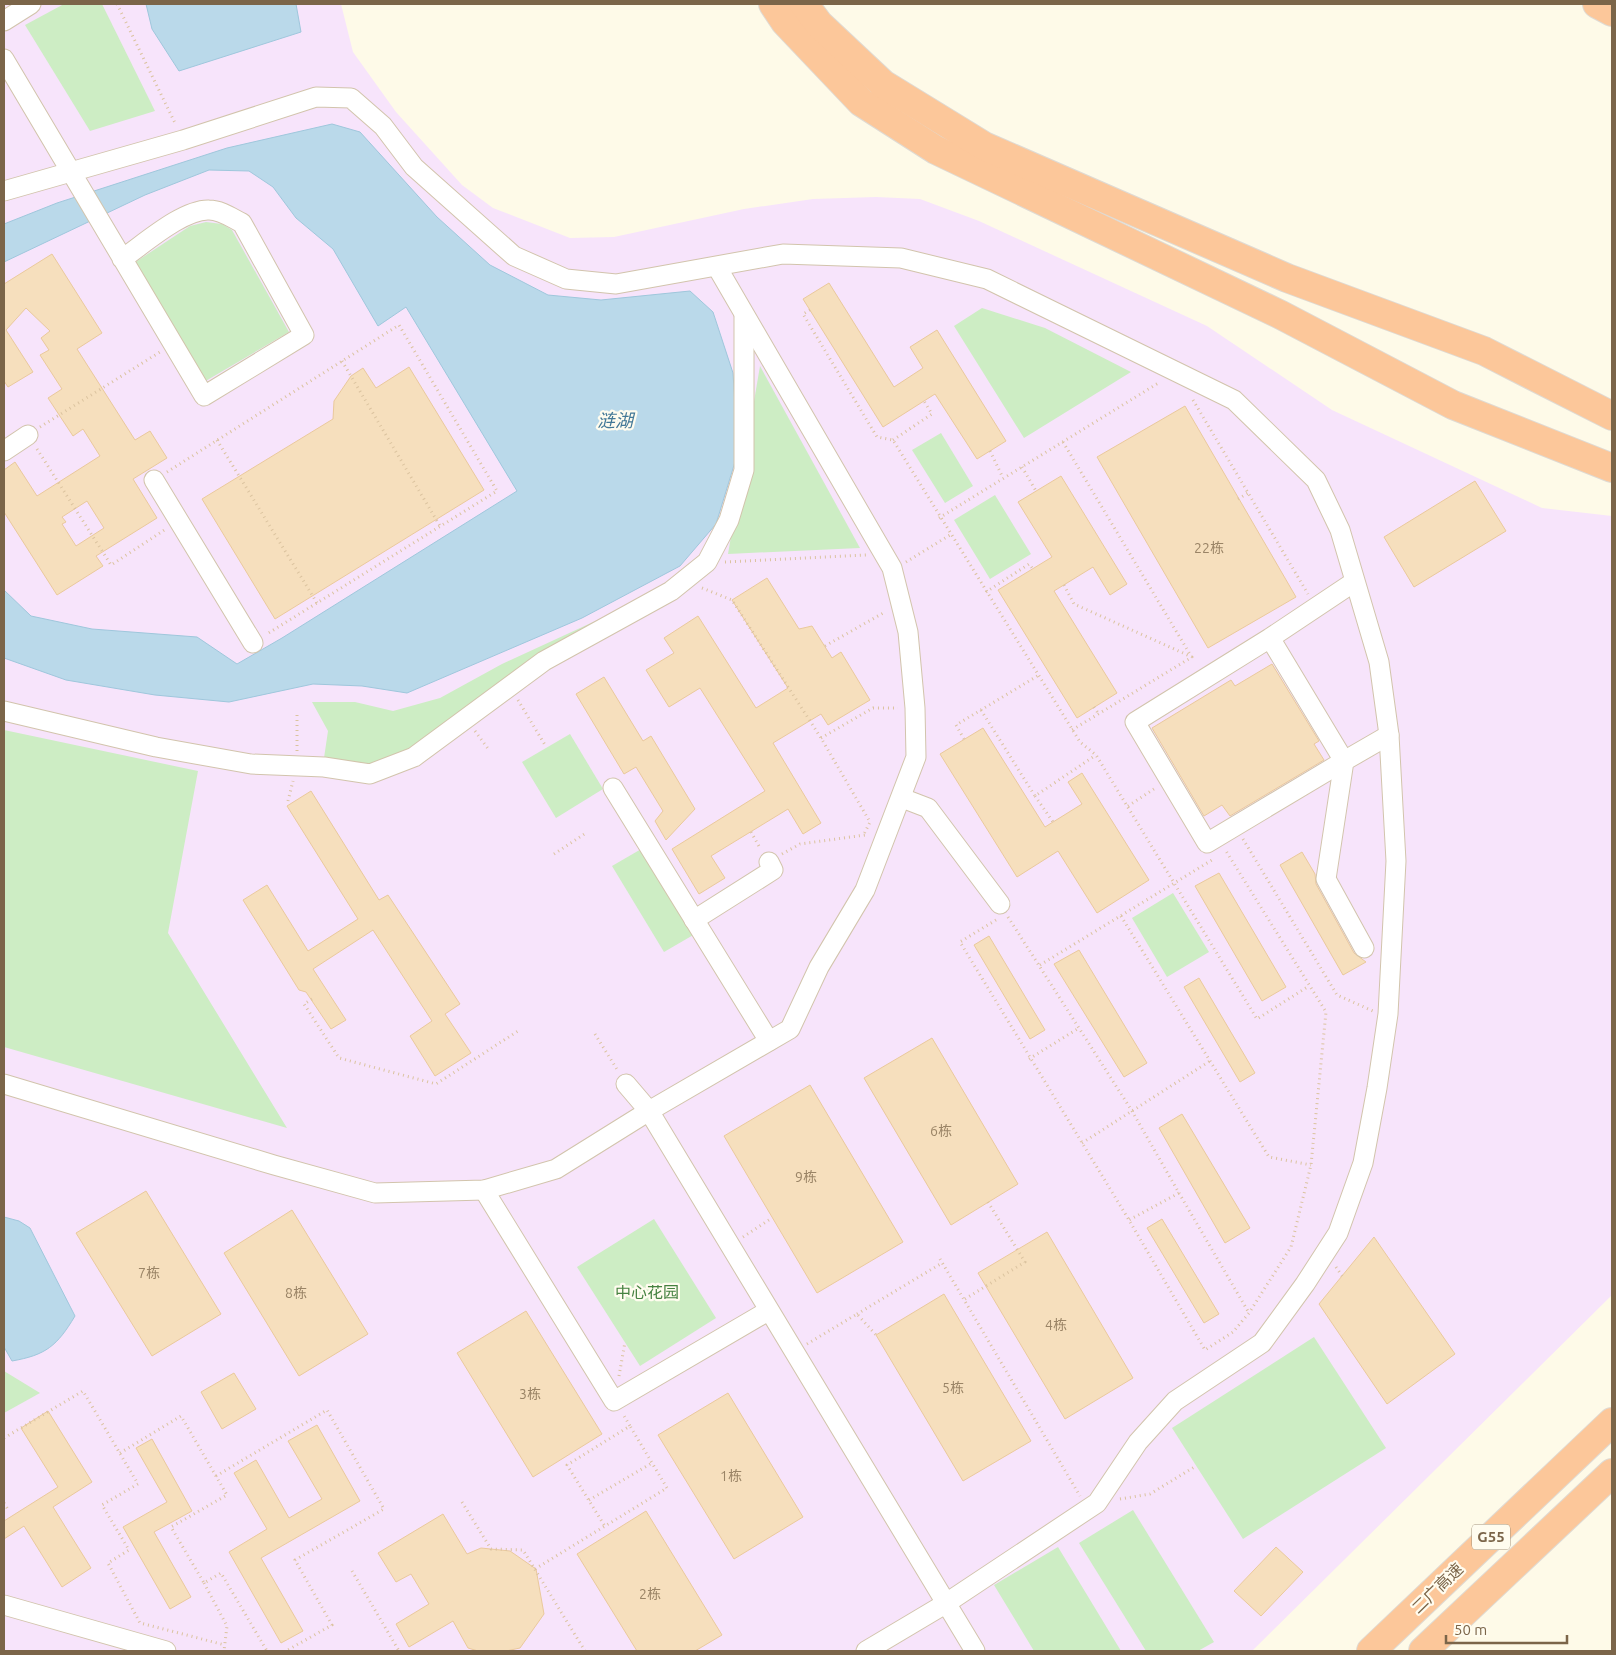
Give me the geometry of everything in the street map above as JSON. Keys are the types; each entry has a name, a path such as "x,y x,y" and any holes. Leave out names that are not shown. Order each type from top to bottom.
{"highway":[{"path":"773,4 785,22 862,102 936,150 1281,315 1453,405 1612,468"},
{"path":"804,4 819,24 883,84 984,146 1287,278 1484,351 1612,416"},
{"path":"1597,4 1612,12"},
{"name":"二广高速","path":"1371,1651 1611,1423"},
{"name":"G55","path":"1423,1651 1612,1473"}],"street":[{"path":"4,20 31,4"},
{"path":"4,59 70,173 102,223 122,259 204,396 304,335 242,223 228,215 211,210 192,212 122,259"},
{"path":"4,191 183,140 316,97 351,98 383,126 414,167 514,256 566,279 616,284 783,254 901,258 987,279 1234,400 1316,480 1340,530 1354,582 1380,662 1389,735 1396,861 1388,1018 1378,1088 1362,1163 1338,1233 1305,1284 1262,1344 1175,1401 1138,1442 1093,1506 945,1604 866,1651"},
{"path":"4,1084 274,1165 376,1193 484,1190 556,1169 648,1111 790,1028 819,967 865,890 902,798 916,757 915,708 908,632 892,568 717,267"},
{"path":"4,711 156,747 251,764 324,767 370,774 414,757 544,661 671,591 707,562 729,520 744,470 744,315"},
{"path":"4,451 28,435"},
{"path":"154,480 253,643"},
{"path":"1354,582 1270,638 1135,722 1207,843 1389,735"},
{"path":"1270,638 1344,761 1326,879 1364,948"},
{"path":"613,788 769,1041"},
{"path":"902,798 928,808 1003,909"},
{"path":"694,920 773,870 769,862"},
{"path":"626,1084 648,1111 975,1651"},
{"path":"484,1190 614,1401 768,1311"},
{"path":"4,1605 166,1651"}],"path":[{"path":"117,4 183,140"},
{"path":"810,310 803,314 877,437 893,440 932,414 924,401"},
{"path":"154,480 399,325 497,491 253,643"},
{"path":"173,344 28,435 111,566 179,521"},
{"path":"342,361 440,526"},
{"path":"939,518 1176,372 1316,608"},
{"path":"217,440 317,603"},
{"path":"893,440 939,518 1072,730 1080,742 1096,755 1258,1019 1309,986"},
{"path":"1063,442 1192,657"},
{"path":"990,451 1003,478"},
{"path":"1022,467 1036,491"},
{"path":"1238,499 1248,493"},
{"path":"892,568 912,559 950,535"},
{"path":"707,562 855,557"},
{"path":"986,592 1029,564 1033,569"},
{"path":"685,580 732,600 822,738 870,822 864,834"},
{"path":"1064,585 1074,604 1192,657"},
{"path":"825,646 881,615"},
{"path":"1072,730 1192,657"},
{"path":"964,739 956,725 1039,675"},
{"path":"510,687 545,745"},
{"path":"1094,707 1098,713"},
{"path":"822,738 873,708 915,708"},
{"path":"981,710 1053,822"},
{"path":"297,714 297,766"},
{"path":"466,720 490,750"},
{"path":"1035,796 1096,755"},
{"path":"1128,806 1169,779"},
{"path":"1235,826 1336,996 1388,1018"},
{"path":"554,854 586,833"},
{"path":"769,862 800,844 864,834 882,846"},
{"path":"1040,965 1226,851 1326,1012 1311,1165 1291,1247 1250,1313 1234,1332 1205,1350 1129,1220 1029,1059 960,942 1003,909 1132,1111 1250,1313"},
{"path":"1121,916 1269,1157 1311,1165"},
{"path":"312,999 304,1004 338,1058 436,1084 518,1031"},
{"path":"1029,1059 1079,1028"},
{"path":"595,1034 626,1084"},
{"path":"1082,1143 1210,1061"},
{"path":"1129,1220 1179,1193"},
{"path":"964,1300 1024,1262 988,1202"},
{"path":"730,1246 772,1218"},
{"path":"794,1352 941,1261 1093,1506 1150,1494 1196,1466"},
{"path":"857,1314 876,1335"},
{"path":"535,1569 667,1488 614,1401 625,1342"},
{"path":"4,1438 83,1391 138,1484 102,1505 129,1550 108,1563 140,1623 225,1645"},
{"path":"216,1476 327,1410 384,1509 295,1560 332,1624 286,1651"},
{"path":"120,1453 181,1416 227,1495 171,1527 227,1626 224,1651"},
{"path":"604,1525 567,1465 630,1426"},
{"path":"589,1500 652,1463"},
{"path":"462,1502 491,1549 523,1550 585,1651"},
{"path":"4,1503 9,1512"},
{"path":"352,1571 399,1651"},
{"path":"204,1583 221,1572 267,1651"}],"shaded area":[{"path":"4,4 341,4 353,52 396,112 462,185 493,208 570,238 614,237 744,209 813,199 876,197 920,199 979,221 1207,326 1332,410 1542,508 1612,516 1612,1295 1252,1651 4,1651"}],"green space":[{"path":"64,4 102,4 155,111 90,131 25,25"},
{"path":"206,222 222,224 232,230 289,332 204,382 134,263 190,226"},
{"path":"982,308 1045,328 1131,372 1024,438 954,326"},
{"path":"760,366 860,548 728,554"},
{"path":"941,433 973,486 945,503 912,450"},
{"path":"995,495 1031,554 990,579 954,520"},
{"path":"617,611 415,748 370,768 324,758 328,731 312,702 355,702 393,711 440,698 502,664"},
{"path":"4,730 198,771 168,933 287,1128 4,1047"},
{"path":"570,734 603,789 556,818 522,762"},
{"path":"643,848 695,934 664,952 612,866"},
{"path":"1173,893 1209,952 1167,977 1132,918"},
{"name":"中心花园","path":"654,1219 716,1318 640,1366 577,1267"},
{"path":"1314,1337 1386,1448 1243,1539 1172,1428"},
{"path":"4,1371 40,1393 4,1413"},
{"path":"1133,1510 1214,1642 1198,1651 1146,1651 1079,1543"},
{"path":"1058,1547 1121,1651 1034,1651 994,1585"}],"water":[{"path":"146,4 296,4 301,32 179,71 152,29"},
{"name":"涟湖","path":"332,124 360,132 437,217 490,265 548,295 601,300 690,291 713,312 733,373 738,452 716,524 680,566 582,618 407,693 362,686 313,684 229,702 155,695 66,680 4,658 4,590 31,616 92,629 197,637 237,664 282,638 517,491 406,307 378,326 333,249 296,218 273,187 249,171 209,170 145,195 4,262 4,224 57,203 227,148"},
{"path":"4,1217 19,1221 30,1228 75,1316 50,1348 34,1356 12,1361 4,1347"}],"building":[{"path":"52,254 102,333 77,349 135,440 150,431 167,458 133,479 157,518 96,556 103,566 57,595 4,512 4,470 15,462 37,496 100,456 83,429 73,436 48,398 62,389 40,355 49,350 41,338 50,331 26,308 6,330 33,372 8,387 4,381 4,284","holes":["87,501 104,528 76,546 62,524 66,522 62,517"]},
{"path":"829,283 894,387 923,368 910,347 937,330 1006,441 977,459 935,394 883,427 803,299"},
{"path":"409,367 484,490 275,619 202,499 333,419 334,401 351,376 363,368 376,388"},
{"path":"1185,406 1296,597 1208,648 1097,457"},
{"path":"1061,476 1127,584 1110,595 1093,567 1054,591 1117,693 1077,718 998,590 1052,557 1018,502"},
{"path":"1475,481 1506,531 1414,587 1384,537"},
{"path":"767,578 799,629 812,626 832,658 841,652 870,700 828,725 821,714 773,743 821,823 803,834 788,809 711,856 725,878 699,894 672,849 765,791 700,688 669,707 646,670 674,653 664,638 698,616 756,708 788,688 732,600"},
{"path":"1272,664 1319,741 1314,744 1324,760 1230,816 1222,805 1204,816 1152,728 1231,680 1235,686"},
{"path":"604,677 643,741 651,736 695,809 666,840 655,821 663,811 636,767 624,774 576,694"},
{"path":"983,728 1045,827 1082,804 1068,782 1082,773 1149,880 1097,913 1058,851 1017,877 940,754"},
{"path":"311,791 379,900 388,895 460,1004 445,1014 471,1053 435,1076 410,1036 432,1021 373,930 313,969 346,1020 331,1029 306,992 299,990 243,900 267,885 308,951 358,919 287,806"},
{"path":"1302,852 1315,874 1316,884 1354,953 1366,962 1343,975 1280,865"},
{"path":"1219,873 1286,987 1262,1001 1195,886"},
{"path":"989,936 1045,1030 1030,1039 974,945"},
{"path":"1079,950 1147,1063 1124,1077 1054,964"},
{"path":"1199,978 1255,1073 1240,1082 1184,987"},
{"path":"932,1038 1018,1184 951,1225 864,1078"},
{"path":"810,1085 903,1242 817,1293 724,1136"},
{"path":"1182,1114 1250,1228 1225,1243 1159,1128"},
{"path":"146,1191 221,1314 152,1356 76,1233"},
{"path":"292,1210 368,1334 299,1376 224,1253"},
{"path":"1162,1219 1219,1314 1204,1323 1147,1228"},
{"path":"1047,1232 1133,1378 1065,1419 978,1273"},
{"path":"1374,1237 1455,1354 1387,1404 1319,1304"},
{"path":"944,1294 1031,1441 963,1481 876,1335"},
{"path":"526,1311 602,1434 533,1477 457,1353"},
{"path":"234,1373 256,1409 222,1429 201,1392"},
{"path":"728,1393 803,1517 734,1559 658,1435"},
{"path":"48,1411 92,1482 53,1507 91,1568 62,1587 24,1526 4,1539 4,1521 58,1487 21,1428"},
{"path":"317,1425 360,1501 261,1558 303,1631 281,1643 229,1552 267,1529 234,1473 256,1460 289,1518 322,1499 288,1441"},
{"path":"152,1439 192,1511 154,1532 191,1597 170,1609 123,1527 167,1502 136,1448"},
{"path":"646,1511 722,1635 695,1651 637,1651 577,1554"},
{"path":"443,1514 467,1554 481,1548 510,1551 536,1569 544,1614 520,1648 506,1651 478,1651 468,1648 453,1621 409,1647 396,1624 429,1604 411,1574 396,1582 378,1553"},
{"path":"1276,1547 1303,1572 1261,1616 1234,1591"}]}
